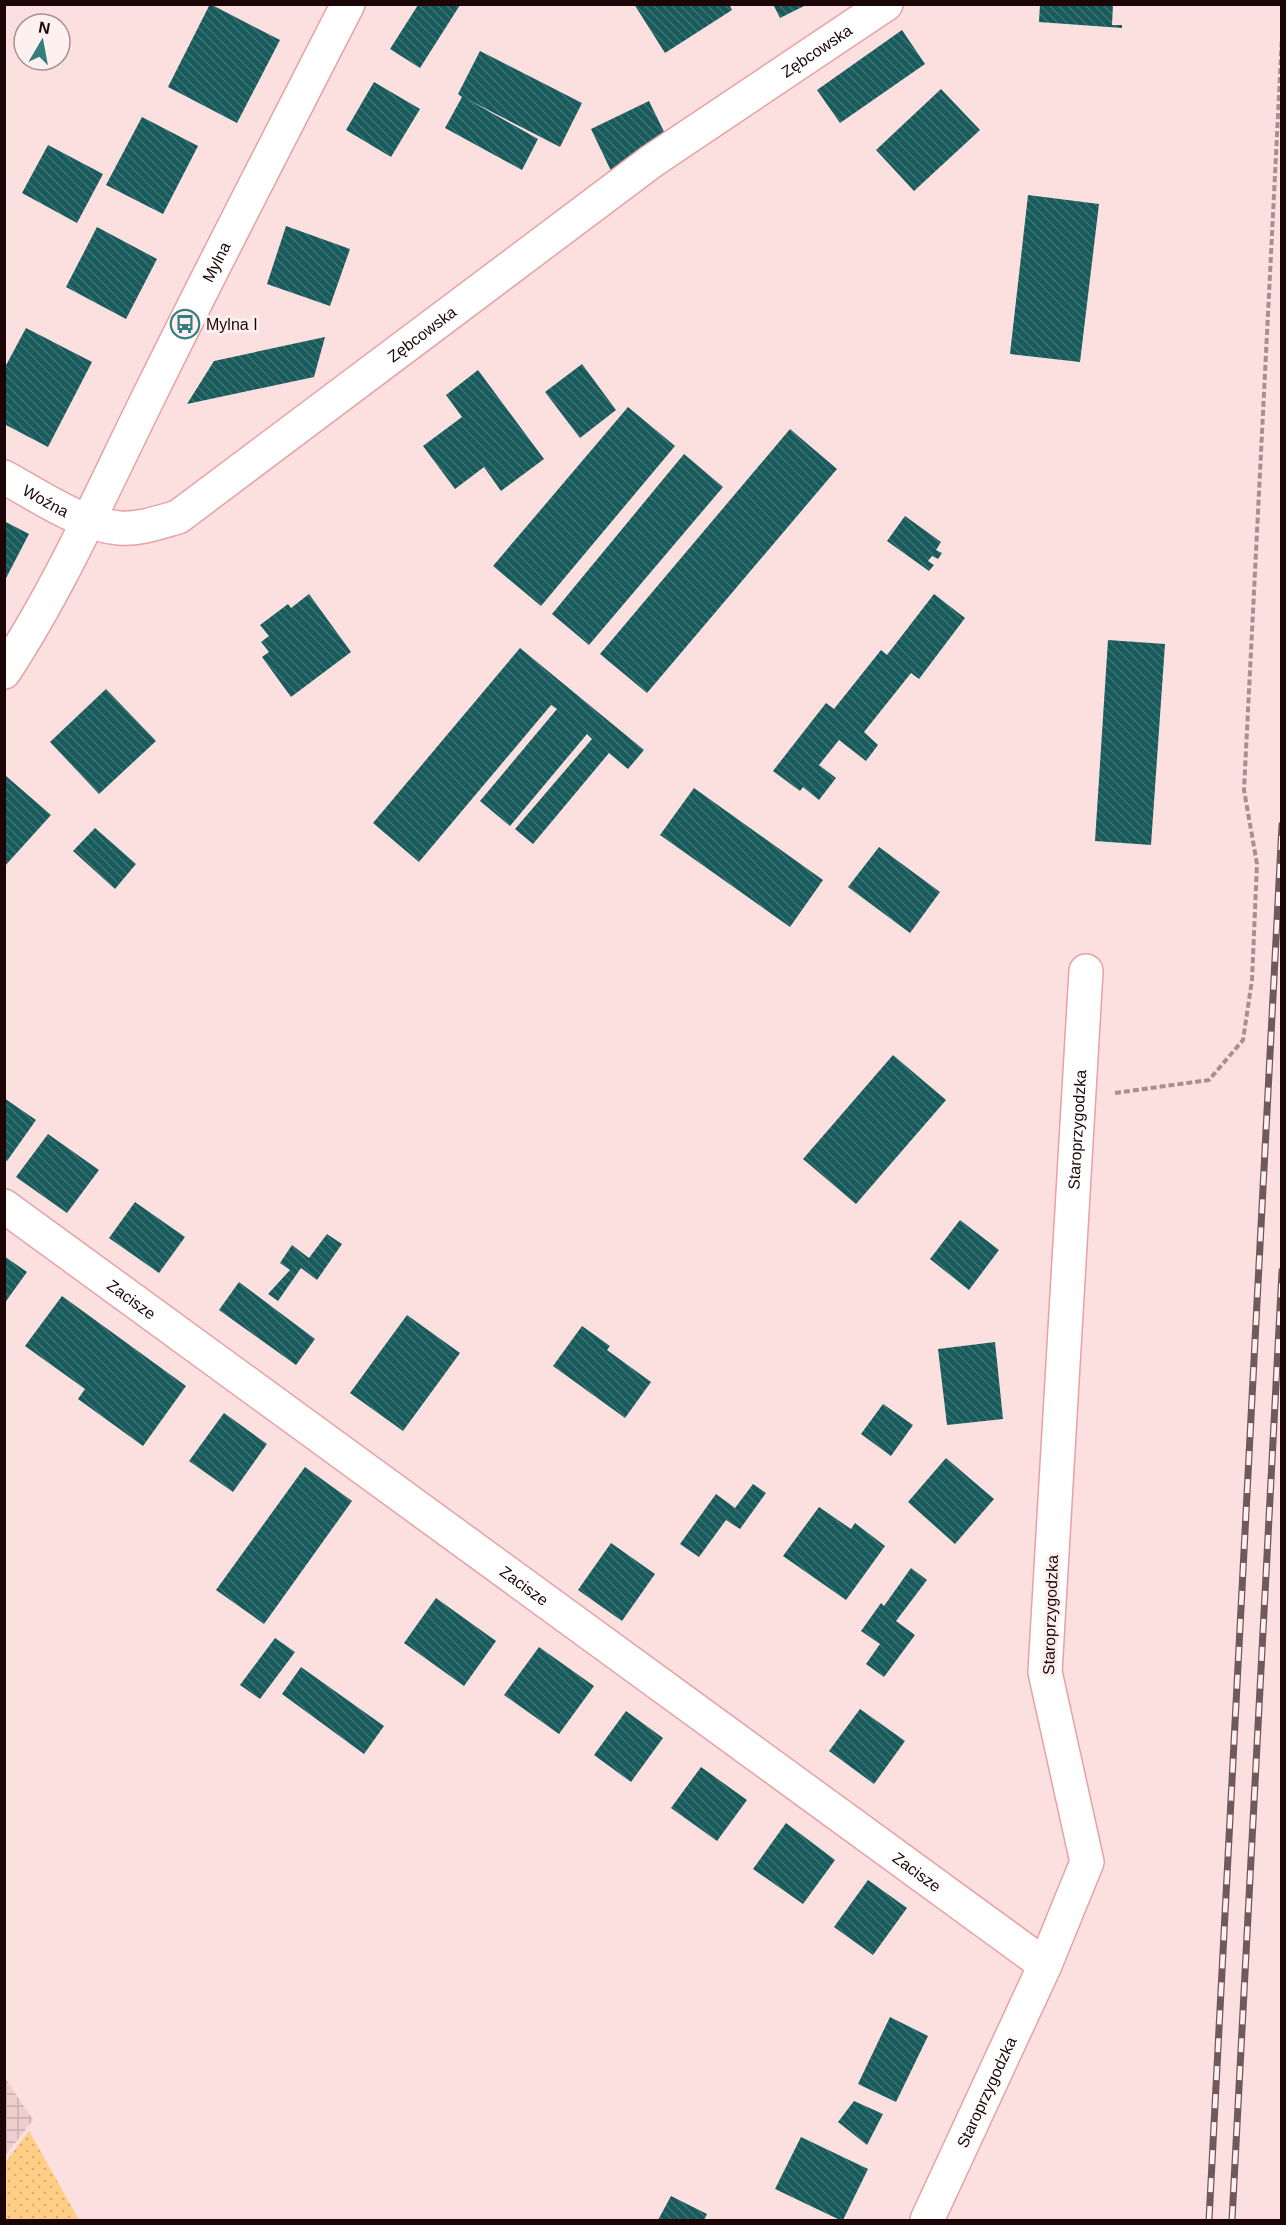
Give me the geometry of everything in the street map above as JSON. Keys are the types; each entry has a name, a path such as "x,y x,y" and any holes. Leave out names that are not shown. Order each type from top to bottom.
{"street":[{"name":"Mylna","path":"87,521 348,4"},
{"name":"Zębcowska","path":"87,521 120,529 150,525 178,517 652,161 886,4"},
{"name":"Woźna","path":"4,477 87,521"},
{"path":"4,672 27,638 87,521"},
{"name":"Staroprzygodzka","path":"927,2220 1044,1965 1087,1862 1045,1672 1086,971"},
{"name":"Zacisze","path":"4,1206 1044,1965"}],"path":[{"path":"1079,1099 1209,1080 1243,1040 1252,980 1257,864 1244,790 1281,36"}],"shaded area":[{"path":"5,2078 33,2120 4,2156"},
{"path":"29,2131 79,2220 5,2220 5,2163"}],"building":[{"path":"210,4 280,40 237,123 168,87"},
{"path":"634,4 729,4 732,10 665,53"},
{"path":"773,4 808,4 780,18"},
{"path":"1040,4 1113,4 1112,25 1122,25 1122,28 1039,22"},
{"path":"418,5 460,5 420,68 390,49"},
{"path":"902,30 925,64 840,123 817,90"},
{"path":"480,51 582,103 560,147 467,99 538,139 522,170 445,128 462,97 458,94"},
{"path":"374,82 420,109 391,157 346,130"},
{"path":"941,89 980,130 914,191 876,150"},
{"path":"649,101 671,146 613,175 591,129"},
{"path":"142,117 198,146 163,214 106,185"},
{"path":"48,145 103,174 77,223 22,193"},
{"path":"1028,195 1099,204 1080,362 1010,354"},
{"path":"286,226 350,249 330,306 267,284"},
{"path":"97,227 157,259 126,319 66,287"},
{"path":"26,328 92,362 48,447 4,424 4,369"},
{"path":"325,337 314,377 187,404 214,361"},
{"path":"582,364 616,410 580,438 545,392"},
{"path":"478,370 544,459 501,491 484,467 455,489 423,446 462,417 446,395"},
{"path":"628,407 675,446 541,606 493,566"},
{"path":"790,429 837,469 647,693 600,654"},
{"path":"684,454 723,487 589,645 552,614"},
{"path":"905,516 941,542 936,550 942,553 938,559 932,556 928,561 934,565 929,571 887,541"},
{"path":"4,521 29,534 4,582"},
{"path":"309,594 351,652 291,697 262,657 269,652 261,642 269,636 260,625 288,604 291,608"},
{"path":"934,594 965,618 919,679 911,673 864,732 878,745 866,761 839,740 819,765 836,778 819,800 803,787 800,791 773,771 826,703 834,709 881,650 887,655"},
{"path":"1108,640 1165,644 1151,845 1095,841"},
{"path":"520,648 644,750 628,769 609,753 533,844 515,829 592,739 587,734 510,826 480,801 557,709 551,705 419,862 373,823"},
{"path":"106,689 156,741 99,794 50,742"},
{"path":"6,776 51,815 4,867 4,777"},
{"path":"694,788 823,880 790,927 660,835"},
{"path":"95,828 136,864 115,889 73,851"},
{"path":"879,847 940,892 910,933 848,887"},
{"path":"893,1055 946,1100 856,1204 803,1159"},
{"path":"4,1098 36,1120 7,1161 4,1159"},
{"path":"48,1134 99,1170 67,1213 16,1177"},
{"path":"135,1202 185,1237 159,1273 109,1238"},
{"path":"960,1220 999,1250 969,1290 930,1259"},
{"path":"327,1234 342,1244 317,1280 301,1268 278,1301 268,1294 290,1270 280,1263 292,1245 309,1258"},
{"path":"4,1256 27,1272 4,1304"},
{"path":"239,1282 315,1339 296,1365 219,1310"},
{"path":"62,1296 186,1386 143,1446 78,1399 85,1389 25,1346"},
{"path":"407,1315 460,1353 403,1431 350,1393"},
{"path":"582,1326 610,1346 607,1350 651,1382 625,1418 553,1366"},
{"path":"995,1342 1003,1419 947,1425 938,1349"},
{"path":"883,1404 913,1425 891,1456 861,1434"},
{"path":"224,1413 267,1444 233,1492 189,1461"},
{"path":"946,1458 994,1499 955,1544 908,1502"},
{"path":"305,1467 352,1501 264,1624 216,1590"},
{"path":"753,1484 766,1493 740,1529 726,1520 699,1557 680,1544 716,1494 735,1508"},
{"path":"819,1507 851,1529 855,1523 885,1546 846,1600 783,1556"},
{"path":"611,1543 655,1574 622,1621 578,1590"},
{"path":"911,1568 927,1580 896,1621 915,1635 884,1677 866,1664 880,1644 861,1631 881,1603 884,1606"},
{"path":"436,1598 496,1641 464,1686 404,1643"},
{"path":"275,1638 295,1652 260,1699 240,1685"},
{"path":"539,1647 594,1686 559,1734 504,1695"},
{"path":"301,1667 384,1726 364,1754 282,1694"},
{"path":"860,1709 905,1741 874,1784 829,1751"},
{"path":"626,1711 663,1738 631,1782 594,1755"},
{"path":"701,1767 747,1800 717,1841 671,1808"},
{"path":"786,1823 835,1860 803,1904 753,1869"},
{"path":"868,1880 907,1908 873,1955 834,1927"},
{"path":"890,2017 928,2036 896,2102 858,2084"},
{"path":"854,2101 883,2114 867,2145 838,2122"},
{"path":"801,2137 868,2169 843,2220 775,2189"},
{"path":"671,2196 707,2214 704,2220 658,2220"}],"railway":[{"path":"1209,2220 1282,825"},
{"path":"1232,2220 1282,1271"}],"place":[{"name":"Mylna I","path":"185,324"}]}
